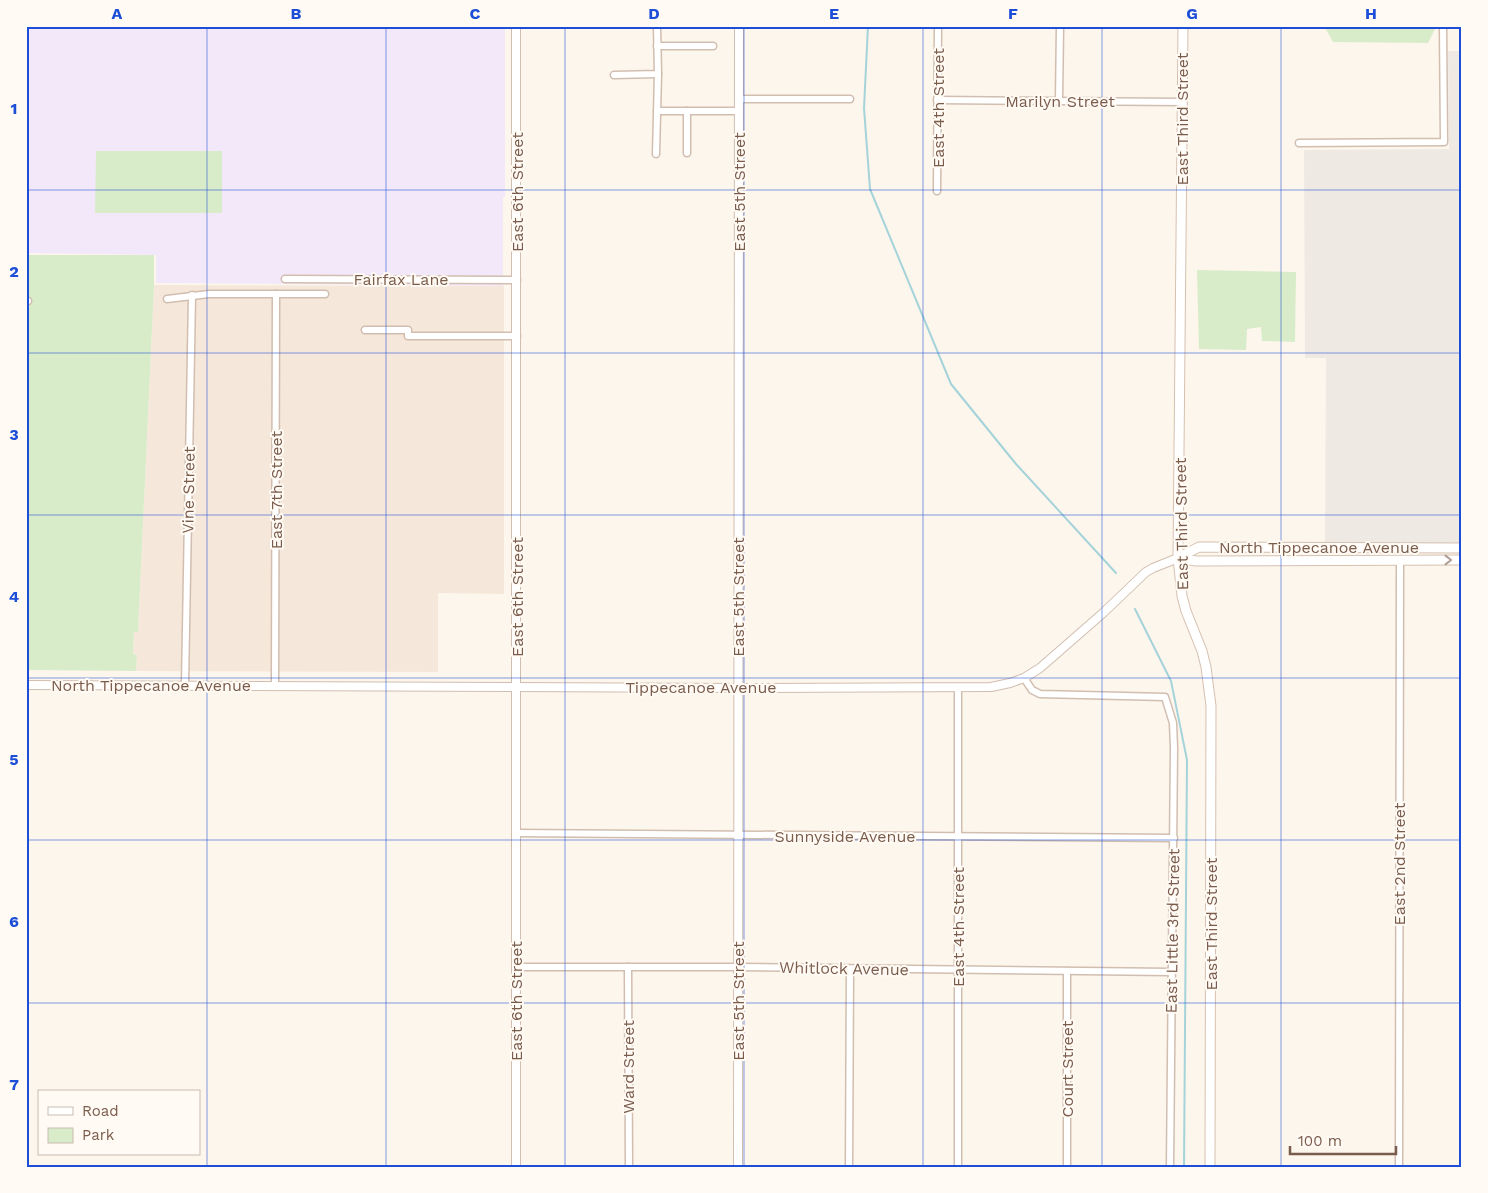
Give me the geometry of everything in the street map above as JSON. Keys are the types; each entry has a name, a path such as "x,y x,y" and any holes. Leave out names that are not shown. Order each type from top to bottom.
{"main road":[{"name":"East Third Street","path":"1183,26 1178,558 1182,596 1204,659 1211,706 1210,1167"},
{"name":"North Tippecanoe Avenue","path":"1178,558 1199,547 1462,548"},
{"path":"1399,547 1400,560"},
{"name":"North Tippecanoe Avenue","path":"1178,558 1196,562 1462,560"}],"street":[{"name":"East 6th Street","path":"516,26 516,1167"},
{"path":"656,154 657,26"},
{"name":"East 5th Street","path":"738,1167 739,26"},
{"name":"East 4th Street","path":"937,191 938,26"},
{"path":"1060,26 1060,101"},
{"path":"1298,143 1444,142 1443,26"},
{"path":"658,46 713,46"},
{"path":"614,75 658,74"},
{"path":"739,99 850,99"},
{"name":"Marilyn Street","path":"937,100 1182,102"},
{"path":"657,111 739,111"},
{"path":"688,111 688,153"},
{"name":"Fairfax Lane","path":"285,279 517,280"},
{"name":"East 7th Street","path":"275,686 276,294"},
{"path":"167,298 192,295 325,294"},
{"name":"Vine Street","path":"185,685 192,295"},
{"path":"365,330 408,330 408,336 517,336"},
{"name":"North Tippecanoe Avenue","path":"1103,613 1146,572 1178,558"},
{"name":"East 2nd Street","path":"1399,1167 1400,560"},
{"name":"Tippecanoe Avenue","path":"275,686 738,688 958,688 997,686 1024,678 1040,668 1103,613"},
{"name":"East Little 3rd Street","path":"1024,678 1032,690 1040,694 1165,697 1173,723 1174,838 1170,1167"},
{"name":"North Tippecanoe Avenue","path":"26,685 275,686"},
{"name":"East 4th Street","path":"958,688 958,1167"},
{"name":"Sunnyside Avenue","path":"516,833 1174,838"},
{"name":"Whitlock Avenue","path":"516,967 738,967 1171,972"},
{"name":"Ward Street","path":"628,968 629,1167"},
{"path":"849,1167 850,968"},
{"name":"Court Street","path":"1067,971 1067,1167"}],"shaded area":[{"path":"26,26 505,26 503,286 156,283 156,255 26,253"},
{"path":"1448,51 1462,51 1462,543 1325,544 1326,358 1305,358 1304,150 1449,149"},
{"path":"26,255 29,255 28,670 26,670"},
{"path":"154,285 504,286 504,594 438,593 438,672 136,671 137,655 133,654 134,632 138,632"}],"green space":[{"path":"1324,26 1435,26 1435,29 1428,43 1333,42"},
{"path":"96,151 222,151 222,213 95,213"},
{"path":"29,255 154,255 138,632 134,632 133,654 137,655 136,671 28,670"},
{"path":"1197,270 1296,272 1295,342 1262,341 1261,327 1247,329 1246,350 1199,349"}],"waterway":[{"path":"868,26 864,108 870,189 951,384 1016,464 1116,573"},
{"path":"1135,609 1171,681 1187,760 1184,1167"}]}
